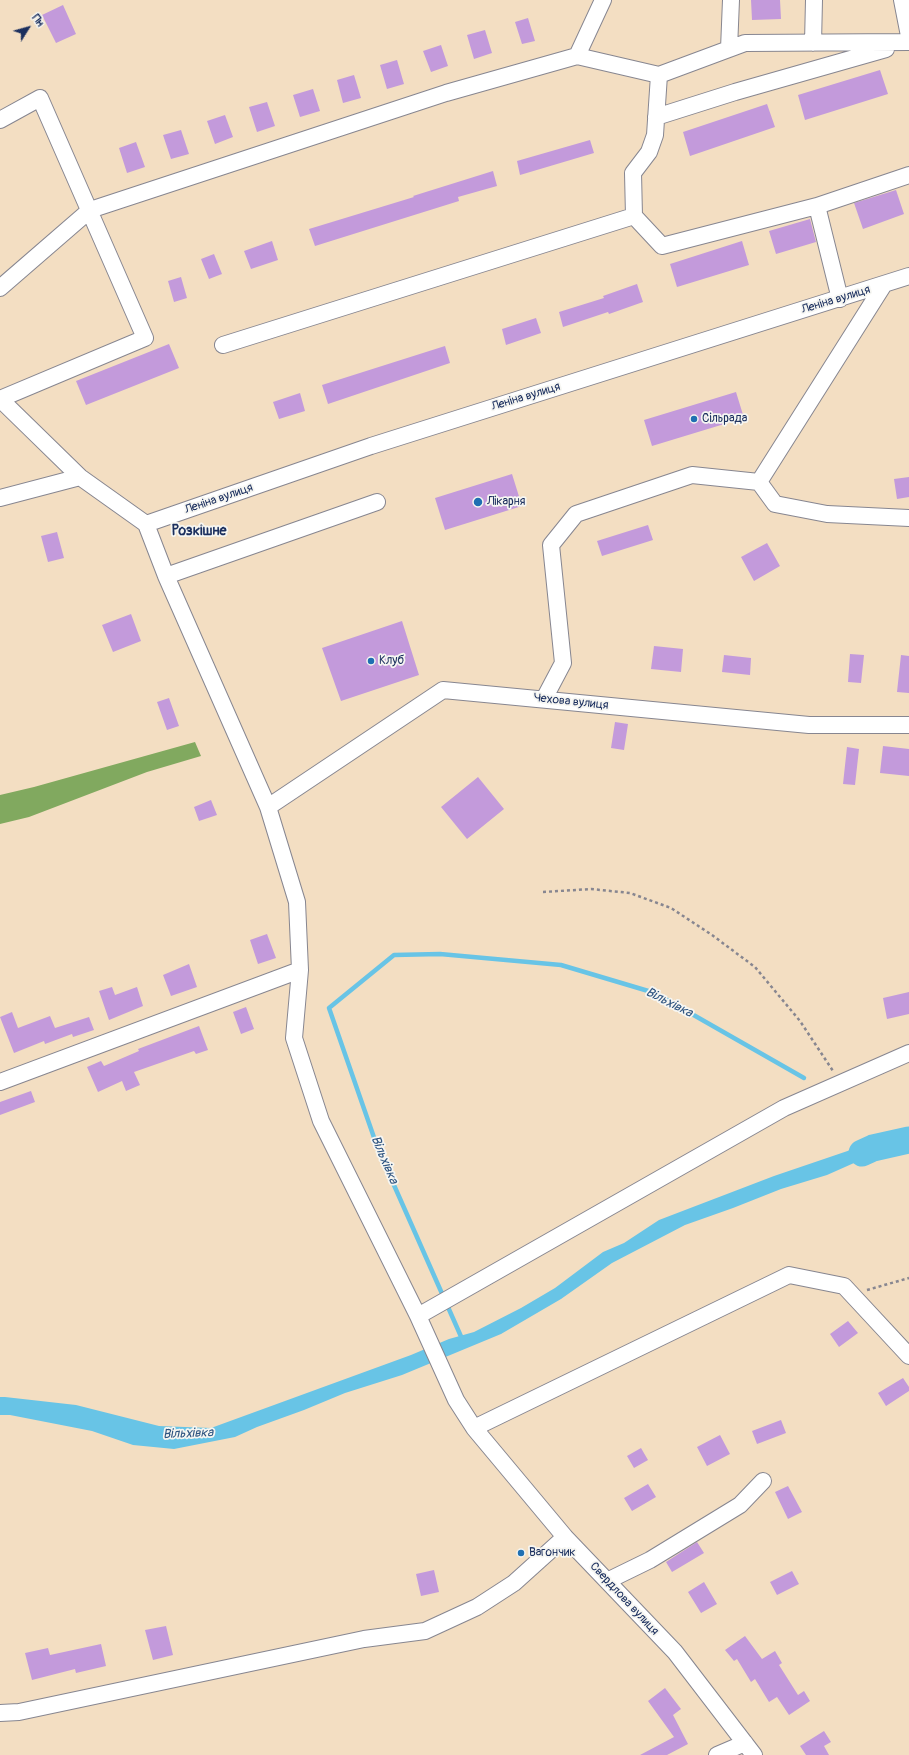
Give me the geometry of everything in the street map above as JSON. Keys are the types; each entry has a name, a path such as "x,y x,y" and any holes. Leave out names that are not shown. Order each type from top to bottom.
{"street":[{"path":"577,56 603,0"},
{"path":"729,49 731,0"},
{"path":"814,0 814,43"},
{"path":"902,0 908,40"},
{"path":"0,288 90,210 446,93 577,56 659,75 745,43 814,43 908,40"},
{"path":"656,117 908,40"},
{"path":"659,75 654,135 649,152 633,173 634,216 662,246 817,206 909,175"},
{"path":"0,120 40,98 145,338 0,399 80,477 146,524"},
{"path":"817,206 840,299"},
{"path":"223,345 634,216"},
{"name":"Леніна вулиця","path":"146,524 371,446 883,286 909,276"},
{"path":"759,482 883,286"},
{"path":"544,699 563,663 551,545 576,514 692,475 759,482 775,504 827,514 909,518"},
{"path":"0,498 80,477"},
{"path":"166,576 377,502"},
{"name":"Свердлова вулиця","path":"146,524 166,576 268,807 297,902 300,970 294,1038 321,1122 418,1316 456,1400 474,1428 565,1536 674,1652 750,1749"},
{"name":"Чехова вулиця","path":"268,807 443,690 809,725 909,725"},
{"path":"0,1082 300,970"},
{"path":"418,1316 784,1108 909,1053"},
{"path":"474,1428 789,1275 844,1286 909,1356"},
{"path":"607,1581 650,1560 740,1506 764,1481"},
{"path":"0,1712 19,1712 364,1639 425,1631 477,1607 514,1583 565,1536"},
{"path":"717,1755 750,1749"}],"path":[{"path":"543,892 592,889 630,893 671,908 706,931 755,967 800,1021 841,1083"},
{"path":"852,1295 909,1278"}],"green space":[{"path":"195,742 201,756 147,772 29,817 0,824 0,795"}],"water":[{"path":"897,1137 897,1148 863,1159 827,1175 781,1189 685,1225 612,1263 561,1299 501,1334 402,1375 345,1393 235,1437 174,1449 133,1445 92,1431 10,1415 0,1415 0,1397 5,1397 76,1405 159,1426 211,1428 411,1355 449,1339 474,1332 521,1308 555,1288 603,1252 624,1243 659,1220 774,1176 874,1142"}],"building":[{"path":"751,0 780,0 781,19 752,20"},
{"path":"63,5 76,34 56,43 42,15"},
{"path":"528,18 535,41 522,44 515,22"},
{"path":"485,30 492,53 474,59 467,35"},
{"path":"441,45 448,66 431,72 423,51"},
{"path":"397,60 404,84 387,89 380,65"},
{"path":"880,70 888,94 805,120 798,95"},
{"path":"354,75 361,98 343,103 337,80"},
{"path":"313,89 320,111 300,117 293,95"},
{"path":"267,102 275,126 257,132 249,107"},
{"path":"767,104 775,127 690,156 683,132"},
{"path":"225,115 233,137 215,144 207,121"},
{"path":"181,130 189,154 171,159 163,135"},
{"path":"590,140 594,153 520,175 517,161"},
{"path":"136,142 145,167 127,173 119,148"},
{"path":"493,171 497,186 458,197 459,201 315,246 309,229"},
{"path":"896,190 904,214 863,229 854,203"},
{"path":"810,219 816,242 776,254 769,231"},
{"path":"272,241 278,260 251,269 244,251"},
{"path":"742,241 749,265 677,287 670,264"},
{"path":"214,254 222,274 209,279 201,259"},
{"path":"181,277 187,298 174,302 168,281"},
{"path":"637,284 643,302 609,314 608,312 563,327 559,312 604,298 603,296"},
{"path":"536,318 541,333 506,345 502,329"},
{"path":"169,344 179,368 86,405 76,381"},
{"path":"445,346 450,363 328,404 322,385"},
{"name":"Сільрада","path":"736,392 744,418 652,446 644,420"},
{"path":"300,393 305,411 279,419 273,402"},
{"name":"Лікарня","path":"512,474 522,506 445,530 435,498"},
{"path":"909,477 909,497 897,499 894,479"},
{"path":"648,525 653,540 602,556 597,541"},
{"path":"57,532 64,558 48,562 41,536"},
{"path":"767,543 780,566 754,581 741,557"},
{"path":"131,614 141,641 113,652 102,625"},
{"name":"Клуб","path":"402,621 419,675 341,701 322,648"},
{"path":"654,646 683,649 681,672 651,669"},
{"path":"850,654 864,655 861,683 848,682"},
{"path":"724,655 751,658 750,675 722,672"},
{"path":"901,655 909,656 909,693 897,692"},
{"path":"169,698 179,726 167,730 157,702"},
{"path":"615,722 628,724 624,750 611,748"},
{"path":"883,746 909,749 909,776 880,773"},
{"path":"847,747 859,749 855,785 843,784"},
{"path":"478,777 504,809 467,839 441,807"},
{"path":"211,800 217,815 199,821 194,807"},
{"path":"267,934 276,958 258,964 250,940"},
{"path":"189,964 197,987 171,996 163,975"},
{"path":"112,987 115,995 137,987 143,1006 109,1020 99,991"},
{"path":"909,992 909,1014 887,1019 883,998"},
{"path":"246,1007 254,1029 241,1034 233,1012"},
{"path":"12,1012 18,1028 50,1016 55,1028 89,1017 94,1030 73,1037 72,1034 45,1044 44,1041 14,1053 0,1017"},
{"path":"199,1026 208,1050 196,1054 194,1051 134,1072 140,1085 126,1091 122,1081 98,1092 87,1067 101,1061 104,1066 139,1051 138,1049"},
{"path":"31,1091 35,1102 0,1115 0,1102"},
{"path":"848,1321 858,1333 839,1347 830,1334"},
{"path":"903,1378 909,1387 909,1391 886,1406 878,1393"},
{"path":"781,1420 786,1433 757,1444 752,1431"},
{"path":"720,1435 730,1454 707,1466 697,1447"},
{"path":"641,1448 648,1460 634,1468 627,1456"},
{"path":"648,1484 656,1497 632,1511 624,1498"},
{"path":"788,1486 802,1512 788,1519 775,1492"},
{"path":"697,1542 704,1553 672,1572 666,1562"},
{"path":"434,1570 439,1592 421,1596 416,1574"},
{"path":"792,1571 799,1584 777,1595 770,1582"},
{"path":"704,1582 717,1604 701,1613 688,1592"},
{"path":"166,1626 173,1655 153,1660 145,1630"},
{"path":"745,1636 762,1659 775,1651 782,1663 779,1665 798,1695 804,1691 810,1701 789,1715 777,1697 769,1702 755,1679 751,1682 737,1659 734,1661 725,1650"},
{"path":"101,1644 106,1666 76,1673 75,1669 32,1680 25,1653 48,1648 50,1655"},
{"path":"665,1688 681,1709 673,1715 688,1744 667,1755 640,1755 674,1737 648,1701"},
{"path":"824,1731 831,1742 824,1746 829,1755 806,1755 800,1746"}],"waterway":[{"name":"Вільхівка","path":"463,1341 378,1149 329,1008 394,955 440,954 561,965 655,993 804,1078"},
{"path":"862,1153 873,1148 909,1140"}],"place":[{"name":"Сільрада","path":"694,419"},
{"name":"Лікарня","path":"478,502"},
{"name":"Клуб","path":"371,661"},
{"name":"Вагончик","path":"521,1553"}],"district":[{"name":"Розкішне","path":"199,531"}]}
